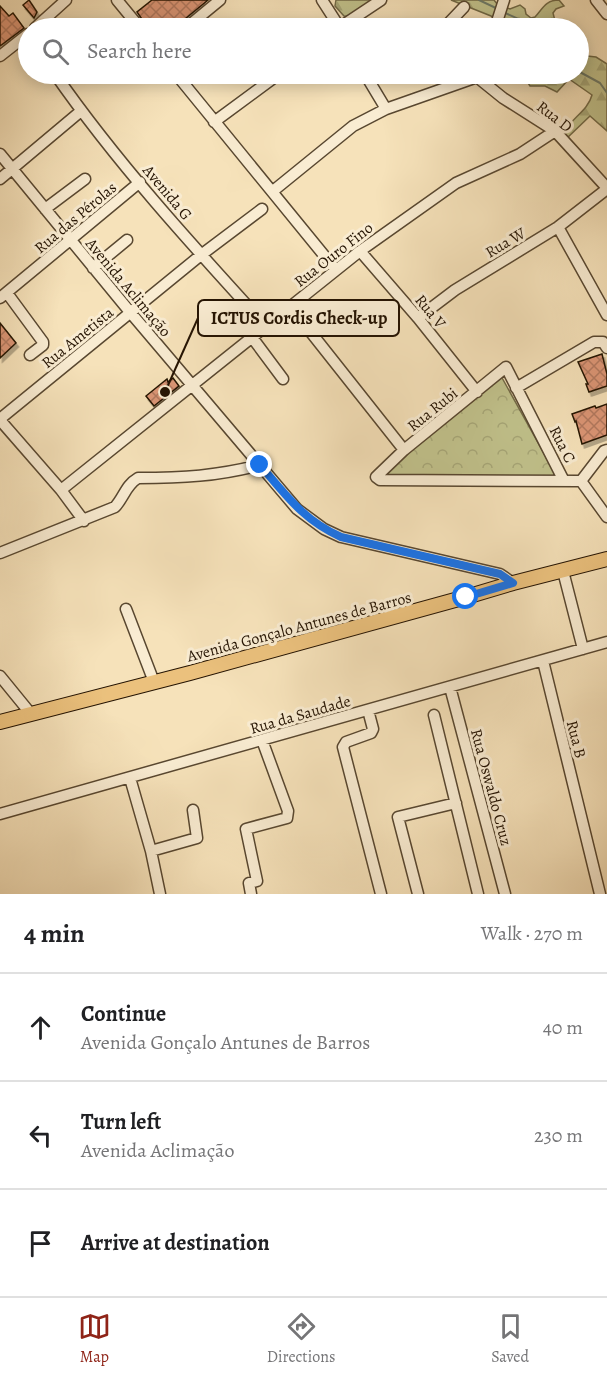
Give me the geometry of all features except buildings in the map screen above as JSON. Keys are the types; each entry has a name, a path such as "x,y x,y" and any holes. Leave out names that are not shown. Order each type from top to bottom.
{"main road":[{"name":"Avenida Gonçalo Antunes de Barros","path":"0,722 607,559"}],"street":[{"path":"46,0 55,10"},
{"path":"46,18 66,0"},
{"path":"117,0 132,18"},
{"path":"198,18 220,0"},
{"path":"322,0 333,18"},
{"path":"354,18 381,0"},
{"path":"498,18 504,0"},
{"path":"454,18 464,7"},
{"path":"0,56 18,42"},
{"name":"Avenida G","path":"62,84 81,111 201,255 265,325"},
{"path":"184,84 336,270"},
{"path":"214,122 265,84"},
{"path":"371,84 386,109"},
{"path":"273,191 353,126 386,109 454,84"},
{"name":"Rua D","path":"488,84 503,98 555,132 607,188"},
{"path":"0,179 81,111"},
{"name":"Rua Ouro Fino","path":"61,490 360,251 456,183 520,154 555,132"},
{"name":"Avenida Aclimação","path":"0,154 70,241 297,508 324,529 341,537 500,574 513,583"},
{"path":"45,209 85,179"},
{"name":"Rua das Pérolas","path":"3,295 140,182"},
{"name":"Rua W","path":"418,318 455,290 558,227 607,188"},
{"name":"Rua Ametista","path":"0,420 130,312 262,208"},
{"path":"558,227 607,315"},
{"path":"93,268 127,240"},
{"name":"Rua V","path":"360,251 418,318 477,392"},
{"path":"3,295 43,342 43,345 30,355"},
{"path":"290,306 404,450"},
{"path":"251,336 284,379"},
{"path":"516,388 594,342 603,342 607,348"},
{"name":"Rua Rubi","path":"506,368 404,450 377,476 377,479 564,481"},
{"name":"Rua C","path":"506,368 564,481 582,481 607,517"},
{"path":"0,420 61,490 84,521"},
{"path":"582,481 607,450"},
{"path":"0,553 115,507 121,501 126,489 138,478 196,478 260,465"},
{"path":"563,571 582,649"},
{"path":"126,609 154,682"},
{"name":"Rua da Saudade","path":"0,814 607,642"},
{"name":"Rua B","path":"543,661 600,894"},
{"path":"0,676 31,714"},
{"name":"Rua Oswaldo Cruz","path":"450,687 505,894"},
{"path":"368,710 372,733 346,742 343,747 381,894"},
{"path":"435,714 478,894"},
{"path":"251,894 249,883 257,881 246,830 286,818 288,811 262,740"},
{"path":"130,778 151,851 160,894"},
{"path":"418,894 398,817 456,803"},
{"path":"151,851 197,838 193,810"}],"green space":[{"path":"336,0 376,0 352,17 344,16 335,6"},
{"path":"451,0 494,0 497,4 510,9 520,5 531,18 494,18"},
{"path":"559,0 564,6 553,13 554,18 531,18 535,17 551,1"},
{"path":"589,56 596,57 607,64 607,131 590,116 567,138 562,135 587,106 592,95 576,84 589,84"},
{"path":"529,84 564,84 557,92 545,86 530,86"},
{"path":"501,376 557,477 379,477"}],"waterway":[{"path":"479,0 498,9"},
{"path":"503,12 516,18"},
{"path":"589,77 600,83 607,93"}],"place":[{"name":"ICTUS Cordis Check-up","path":"165,392"}],"route":[{"path":"260,465 310,520 341,537 500,574 513,583 466,597"}]}
